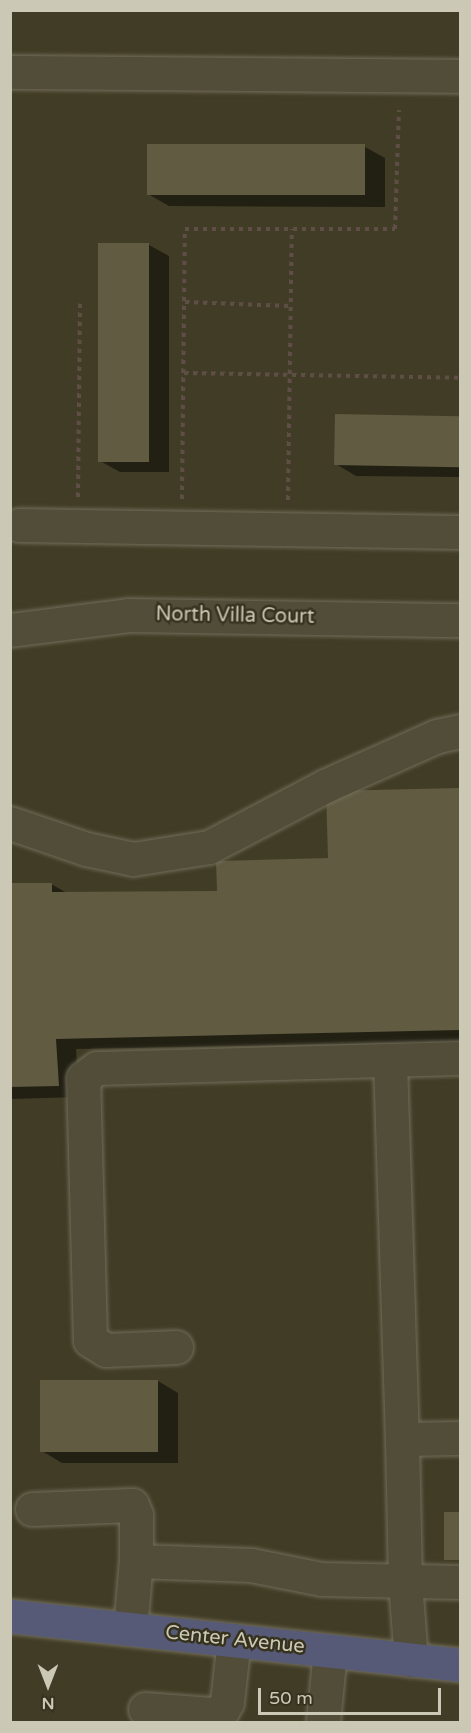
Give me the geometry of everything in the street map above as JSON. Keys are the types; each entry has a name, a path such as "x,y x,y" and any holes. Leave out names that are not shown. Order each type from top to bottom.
{"highway":[{"name":"Center Avenue","path":"10,1616 460,1665"}],"street":[{"path":"10,72 460,76"},
{"path":"18,525 460,532"},
{"name":"North Villa Court","path":"10,630 128,615 460,620"},
{"path":"10,823 86,849 133,859 209,847 327,785 437,736 460,731"},
{"path":"176,1347 106,1350 90,1340 83,1078 97,1068 460,1058"},
{"path":"390,1060 405,1582 411,1659"},
{"path":"402,1439 460,1438"},
{"path":"32,1509 132,1505 136,1515 136,1561 130,1629"},
{"path":"136,1561 251,1565 321,1579 460,1582"},
{"path":"145,1709 211,1714 222,1711 227,1702 234,1640"},
{"path":"323,1722 330,1651"}],"path":[{"path":"182,499 185,229 395,229 399,110"},
{"path":"288,500 292,229"},
{"path":"78,497 80,302"},
{"path":"184,302 291,306"},
{"path":"184,373 460,378"}],"building":[{"path":"147,144 365,144 365,195 147,195"},
{"path":"98,243 149,243 149,462 98,462"},
{"path":"335,414 460,416 459,467 334,465"},
{"path":"460,788 460,1030 56,1039 59,1086 10,1087 10,883 52,883 52,892 217,891 216,861 328,858 326,791"},
{"path":"40,1380 158,1380 158,1452 40,1452"},
{"path":"444,1512 460,1512 460,1560 444,1560"}]}
